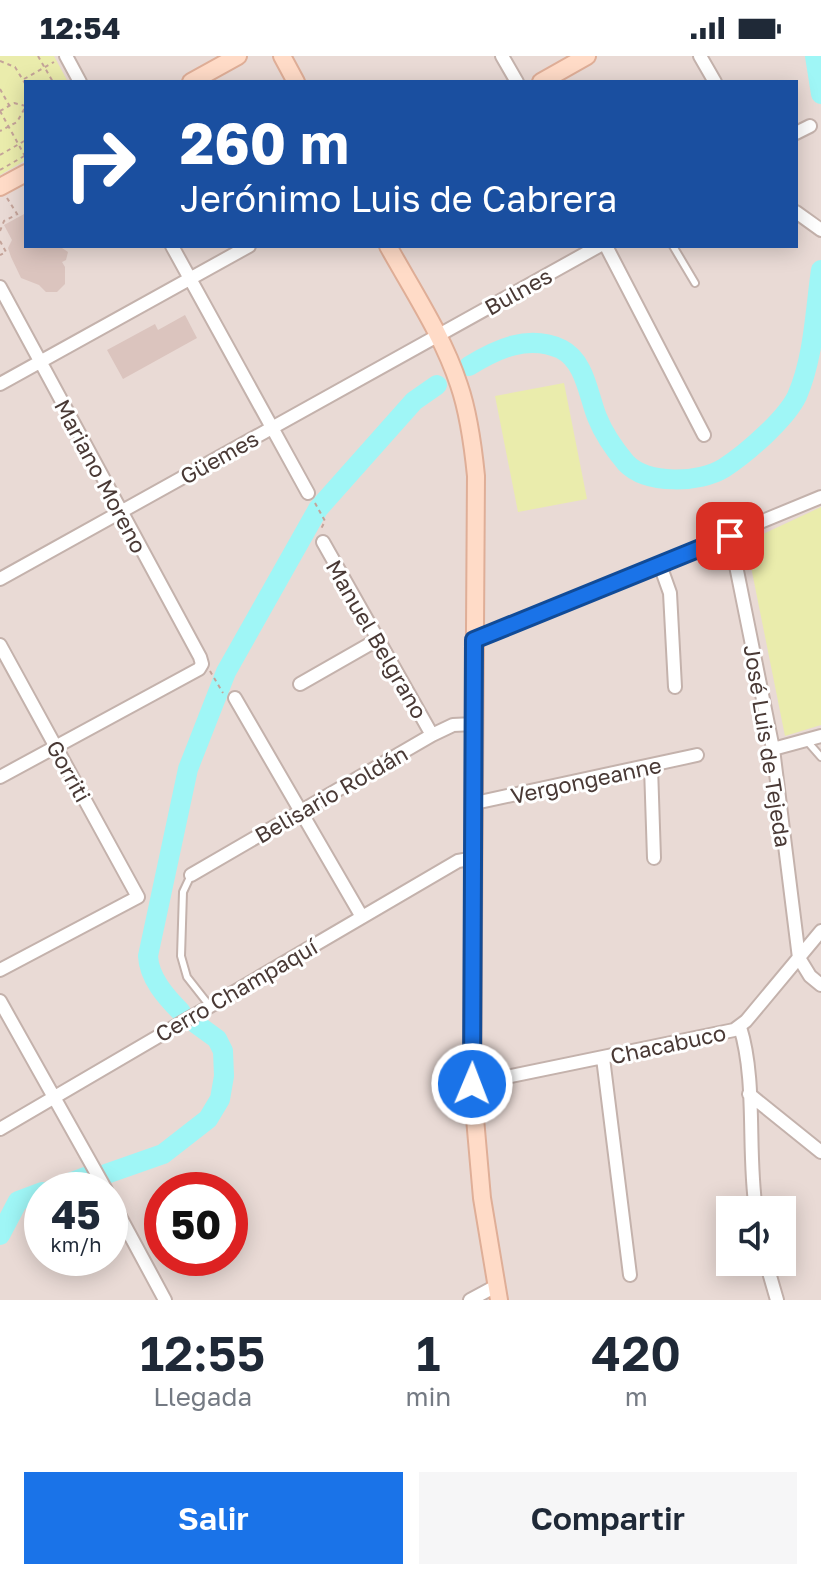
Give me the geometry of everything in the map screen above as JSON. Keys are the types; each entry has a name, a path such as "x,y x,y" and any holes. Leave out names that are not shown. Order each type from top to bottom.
{"main road":[{"path":"195,80 238,56"},
{"path":"282,56 295,80"},
{"path":"545,80 587,56"},
{"path":"0,187 24,163"},
{"path":"389,248 438,336 459,385 476,476 472,1084 482,1198 498,1293"}],"street":[{"path":"502,56 516,80"},
{"path":"700,56 714,80"},
{"path":"61,58 78,80"},
{"path":"798,132 810,126"},
{"path":"798,213 821,230"},
{"path":"173,248 311,498"},
{"path":"0,384 245,248"},
{"name":"Bulnes","path":"438,336 595,248"},
{"path":"607,248 704,435"},
{"name":"Mariano Moreno","path":"0,287 205,666"},
{"name":"Güemes","path":"0,579 438,336"},
{"path":"474,640 821,497"},
{"name":"José Luis de Tejeda","path":"730,536 773,749 799,958"},
{"name":"Manuel Belgrano","path":"323,542 432,735"},
{"path":"660,565 670,593 675,687"},
{"path":"300,684 377,640"},
{"name":"Gorriti","path":"0,645 138,897 0,970"},
{"path":"0,777 205,666"},
{"path":"230,696 362,917"},
{"name":"Belisario Roldán","path":"191,875 432,735 453,725 474,724"},
{"path":"773,749 821,736"},
{"name":"Vergongeanne","path":"475,803 697,755"},
{"path":"651,767 654,858"},
{"name":"Cerro Champaquí","path":"0,1129 458,861 475,858"},
{"name":"Chacabuco","path":"472,1084 734,1030 740,1027 821,931"},
{"path":"799,958 810,976 821,985"},
{"path":"0,1001 96,1172"},
{"path":"740,1027 749,1094 754,1196"},
{"path":"603,1058 630,1275"},
{"path":"749,1094 821,1152"},
{"path":"128,1231 165,1300"},
{"path":"770,1276 777,1300"},
{"path":"470,1300 498,1293"}],"lane":[{"path":"674,248 695,283"},
{"path":"807,741 821,757"},
{"path":"191,875 183,892 181,956 187,977 210,1006"}],"path":[{"path":"38,56 52,80"},
{"path":"1,59 15,67 24,79 61,58"},
{"path":"0,89 9,105"},
{"path":"24,106 14,103 0,111 24,157"},
{"path":"0,131 17,122 24,110"},
{"path":"0,155 24,141"},
{"path":"0,170 24,162"},
{"path":"0,187 18,216 4,221 0,241 6,252 0,255"},
{"path":"311,498 325,521 321,528"},
{"path":"205,666 230,696"}],"shaded area":[{"path":"0,56 821,56 821,1300 0,1300"}],"green space":[{"path":"0,56 54,56 67,80 24,80 24,161 0,175"},
{"path":"564,383 587,499 518,512 495,396"},
{"path":"821,507 821,725 785,736 746,542"}],"building":[{"path":"24,214 24,248 62,248 68,252 66,260 62,262 65,284 57,292 46,292 39,285 21,278 8,248 12,240 4,225"},
{"path":"185,315 197,338 123,379 107,350 155,324 158,330"}],"waterway":[{"path":"815,56 821,94"},
{"path":"469,366 502,349 525,343 561,349 581,370 600,423 626,463 635,470 660,478 702,477 724,468 754,445 792,405 803,381 810,350 821,270"},
{"path":"181,1012 155,979 148,956 188,769 226,672 318,509 414,401 437,385"},
{"path":"112,1172 163,1154 208,1119 220,1099 224,1076 223,1051 217,1039 195,1023"},
{"path":"0,1235 18,1201 24,1199"}],"route":[{"path":"472,1084 474,640 730,536"}]}
